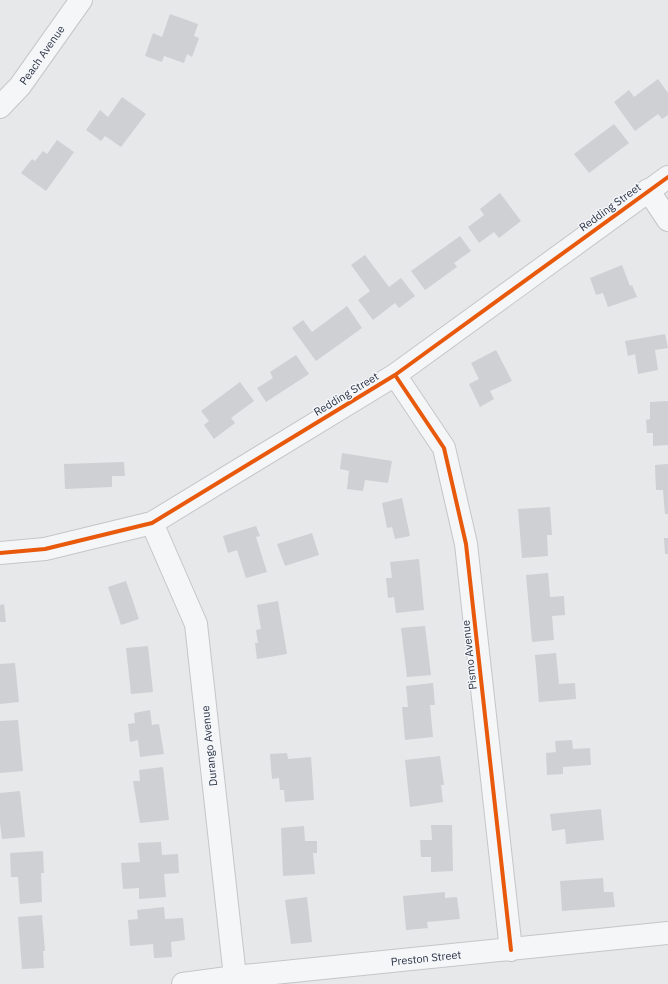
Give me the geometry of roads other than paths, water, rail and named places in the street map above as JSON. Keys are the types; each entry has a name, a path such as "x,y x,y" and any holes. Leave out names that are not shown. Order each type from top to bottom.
{"street":[{"name":"Peach Avenue","path":"0,107 20,86 81,0"},
{"name":"Redding Street","path":"0,553 46,549 152,522 395,375 648,190 668,177"},
{"path":"648,190 668,220"},
{"name":"Pismo Avenue","path":"395,375 444,448 466,544 511,950"},
{"name":"Durango Avenue","path":"152,522 196,624 235,978"},
{"name":"Preston Street","path":"183,984 668,934"}]}
